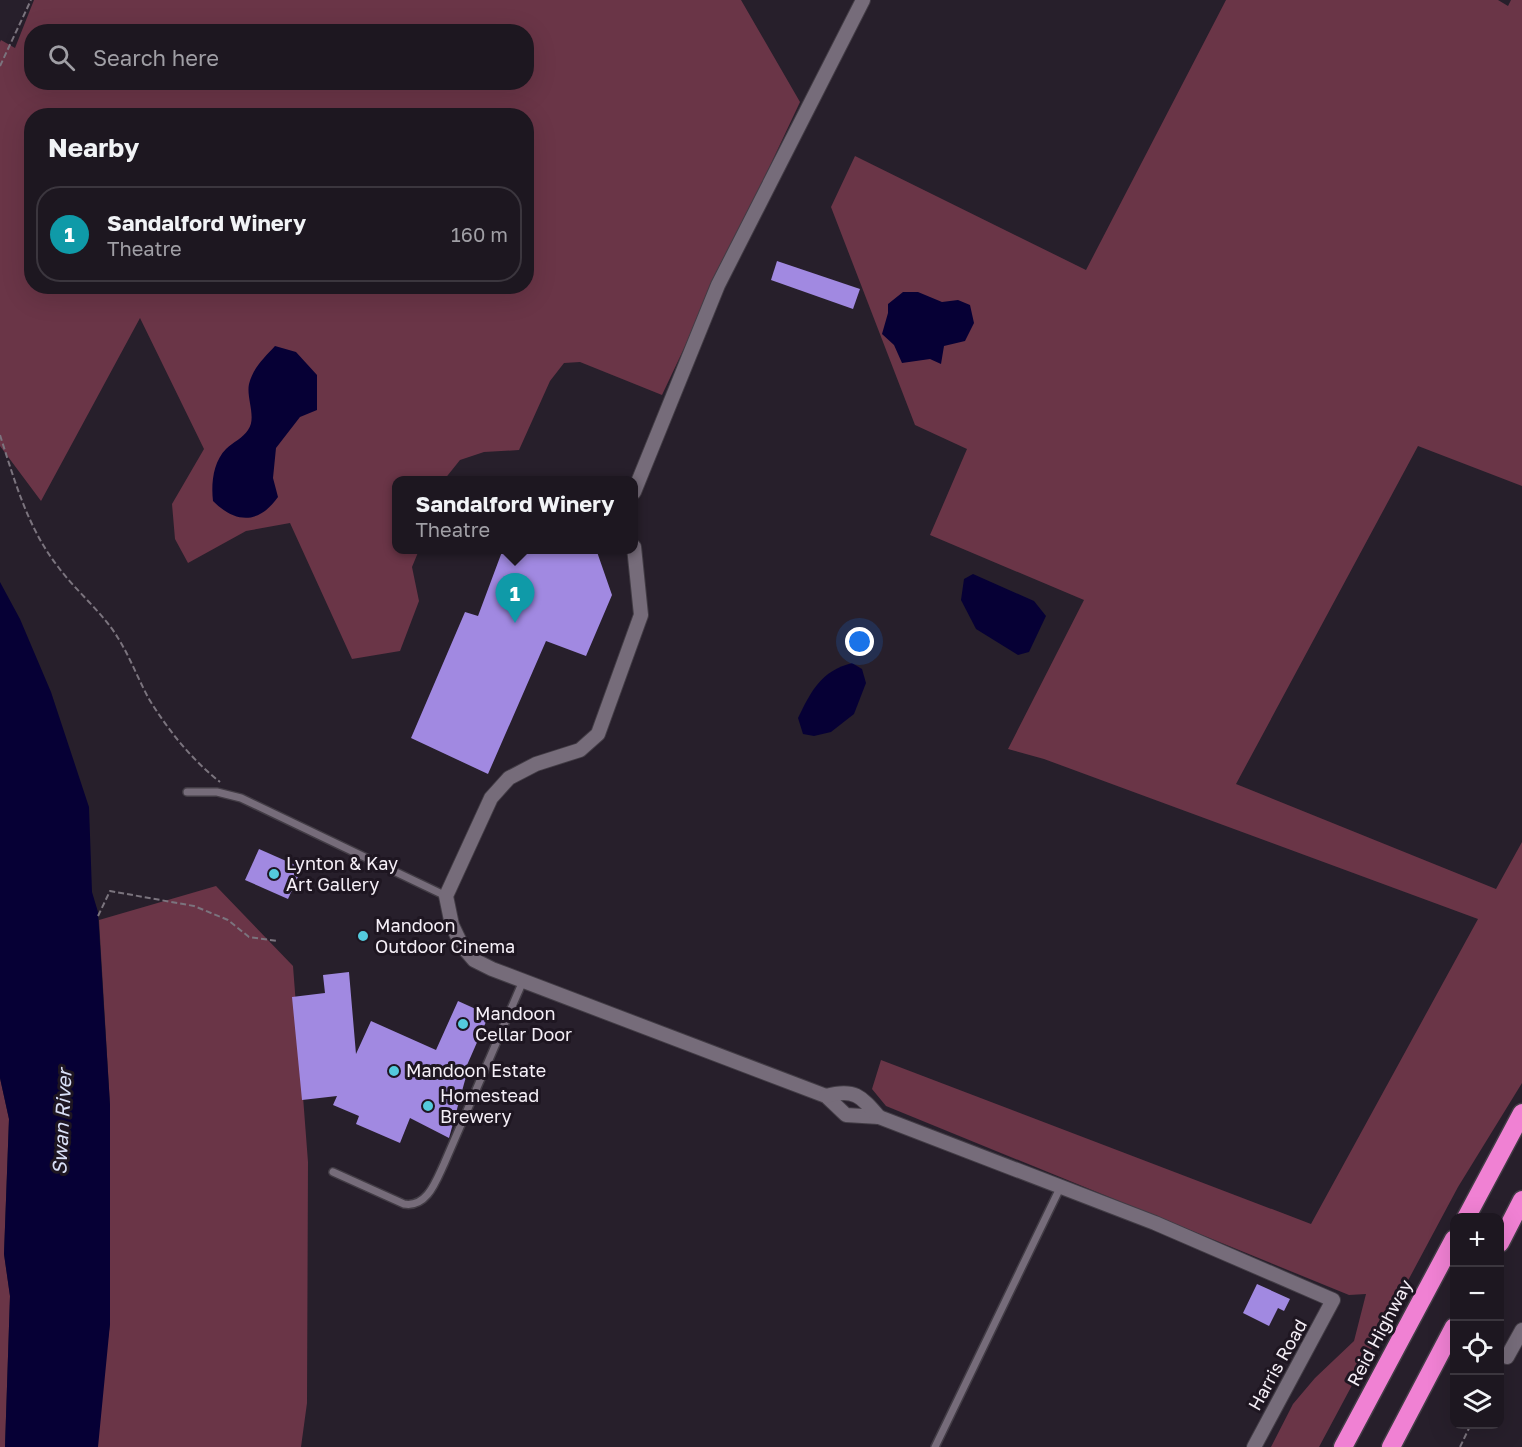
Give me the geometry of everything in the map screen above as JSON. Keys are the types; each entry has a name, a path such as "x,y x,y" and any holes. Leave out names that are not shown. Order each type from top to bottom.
{"highway":[{"path":"1469,1213 1522,1113"},
{"path":"1504,1234 1522,1200"},
{"name":"Reid Highway","path":"1343,1447 1450,1248"},
{"path":"1391,1447 1450,1336"},
{"path":"1397,1447 1418,1397"}],"street":[{"path":"638,480 718,285 863,0"},
{"path":"634,554 641,615 598,734 580,750 536,764 509,778 491,798 446,896 452,925 462,946 474,960 492,969 826,1096 846,1115 879,1116 1060,1188"},
{"path":"826,1096 854,1093 865,1100 879,1116"},
{"name":"Harris Road","path":"1060,1188 1155,1223 1334,1300 1254,1447"},
{"path":"1507,1357 1522,1330"}],"lane":[{"path":"187,792 217,792 241,798 446,896"},
{"path":"333,1172 404,1204 412,1205 424,1198 435,1183 444,1164 523,981"},
{"path":"935,1447 1060,1188"}],"path":[{"path":"0,66 31,0"},
{"path":"0,435 17,489 33,529 58,567 117,636 148,698 170,732 206,771 241,798"},
{"path":"98,916 110,891 194,906 228,920 249,937 277,941"},
{"path":"1460,1447 1469,1429"}],"shaded area":[{"path":"34,0 741,0 800,102 662,395 580,362 564,363 550,381 519,450 484,452 460,460 447,476 392,476 392,554 417,554 412,567 419,601 400,651 352,659 290,523 246,531 188,563 175,539 172,504 204,449 140,318 41,501 0,446 1,40 15,48 24,25 24,90 534,90 534,24 24,24"},
{"path":"1226,0 1498,0 1508,6 1511,0 1522,0 1522,486 1418,446 1236,784 1496,889 1522,842 1522,1083 1458,1187 1319,1447 1271,1447 1293,1404 1315,1378 1354,1341 1366,1294 1349,1295 886,1106 872,1089 881,1060 1311,1224 1478,919 1044,759 1008,749 1084,600 930,535 967,449 915,425 831,207 855,156 1086,270"},
{"path":"216,886 293,966 308,1162 307,1403 301,1447 93,1447 110,1324 110,1105 99,920"},
{"path":"0,1078 9,1119 4,1254 10,1296 5,1447 0,1447"}],"water":[{"path":"903,292 918,292 942,302 958,300 970,305 974,323 965,341 944,346 941,364 930,359 902,363 894,345 882,334 888,304"},
{"path":"275,346 296,352 317,375 317,410 300,417 276,448 273,478 278,497 263,512 247,518 239,517 230,514 213,501 214,474 222,454 251,425 249,384 256,368"},
{"path":"973,574 1034,601 1046,616 1029,652 1018,655 976,629 961,600 964,579"},
{"name":"Swan River","path":"0,582 20,619 51,692 89,807 92,892 98,912 110,1105 110,1324 98,1447 5,1447 10,1296 4,1254 9,1119 0,1078"},
{"path":"852,663 862,669 866,683 854,714 831,732 814,736 803,734 798,718 818,683 832,671"}],"building":[{"path":"777,261 860,289 853,309 771,280"},
{"path":"501,554 598,554 612,595 586,656 546,641 488,774 411,738 465,612 478,616"},
{"name":"Lynton & Kay Art Gallery","path":"259,849 302,868 288,899 245,880"},
{"path":"349,972 356,1054 371,1021 436,1050 458,1001 489,1015 464,1072 467,1073 449,1138 410,1118 400,1143 356,1124 359,1116 333,1105 337,1096 302,1100 292,997 325,993 323,975"},
{"path":"1257,1284 1290,1299 1284,1311 1278,1308 1269,1326 1243,1313"}],"place":[{"name":"Sandalford Winery","path":"515,623"},
{"name":"Lynton & Kay Art Gallery","path":"274,874"},
{"name":"Mandoon Outdoor Cinema","path":"363,936"},
{"name":"Mandoon Cellar Door","path":"463,1024"},
{"name":"Mandoon Estate","path":"394,1071"},
{"name":"Homestead Brewery","path":"428,1106"}]}
